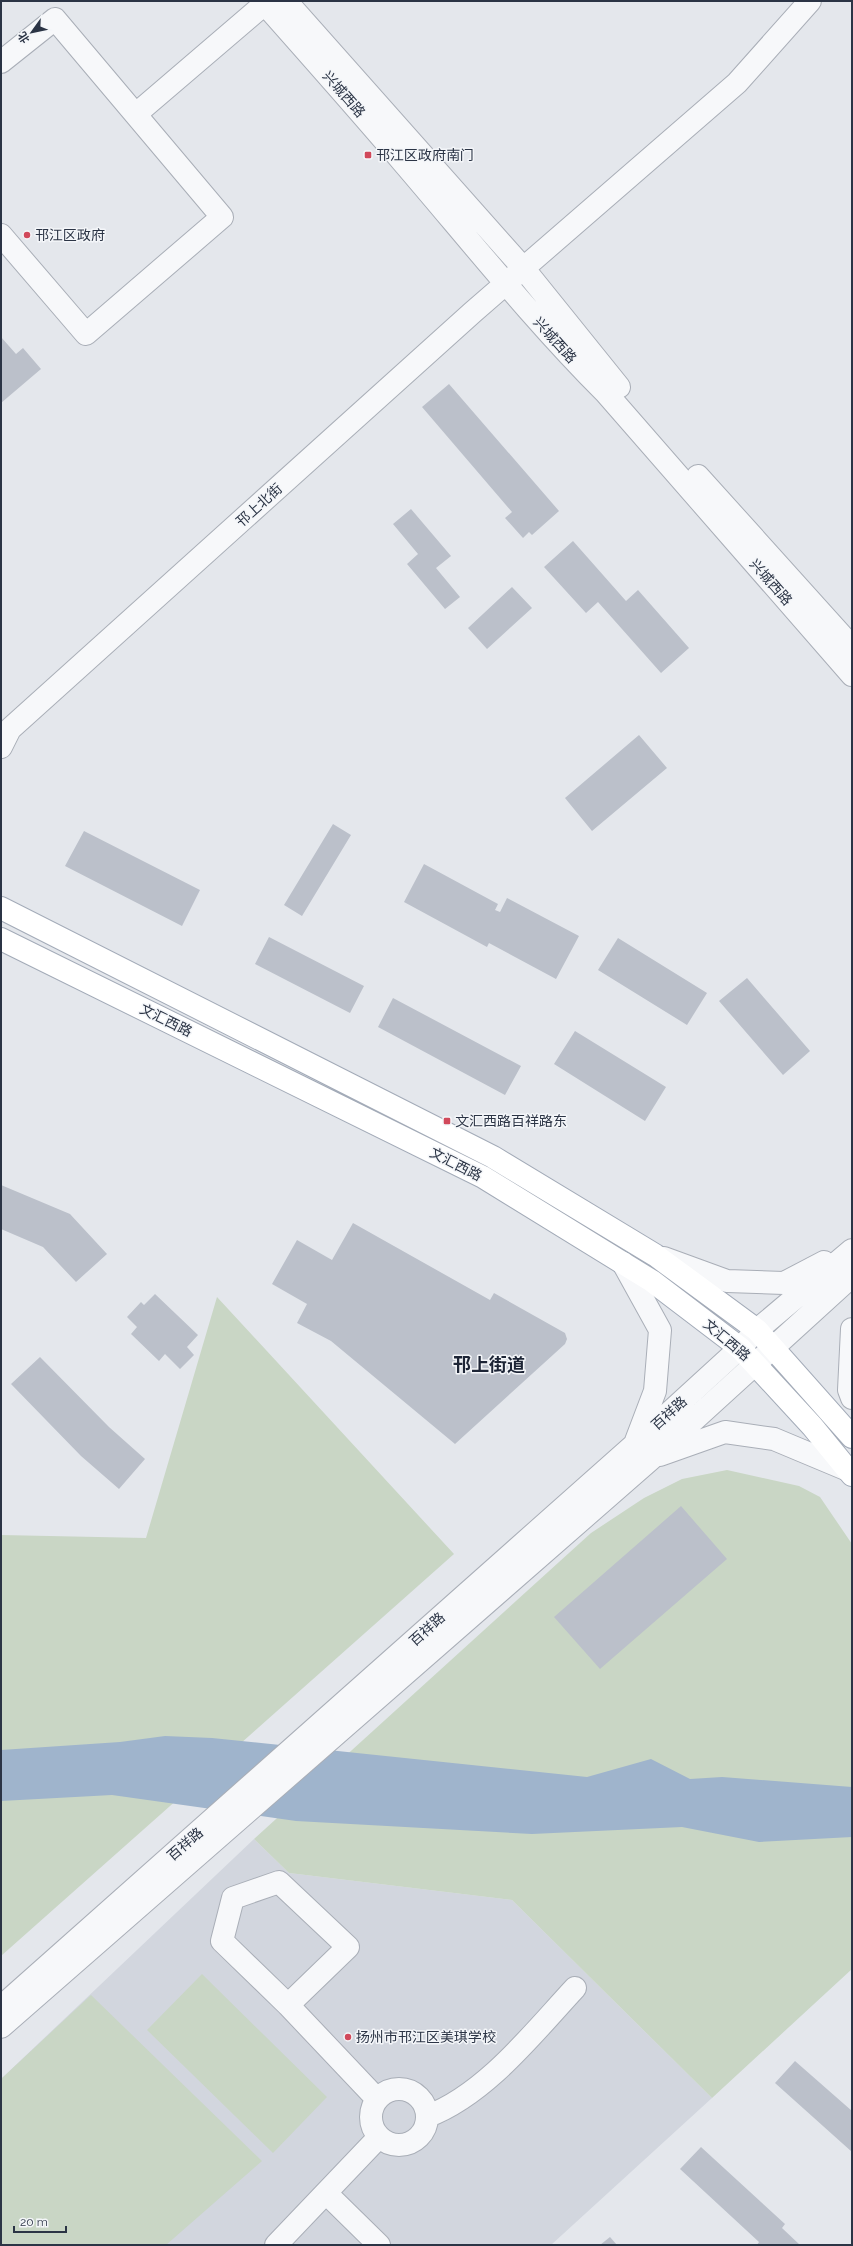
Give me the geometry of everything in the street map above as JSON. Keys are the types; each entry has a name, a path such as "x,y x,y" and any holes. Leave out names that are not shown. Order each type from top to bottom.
{"main road":[{"name":"文汇西路","path":"1,908 493,1157 655,1255 757,1330 773,1346 852,1437"},
{"name":"文汇西路","path":"1,939 483,1177 652,1281 740,1348 812,1426 850,1472"}],"street":[{"name":"兴城西路","path":"286,1 524,269 619,388 852,647"},
{"name":"邗上北街","path":"4,731 467,317 506,285 736,83 810,1"},
{"name":"兴城西路","path":"265,2 403,161 506,285 568,356 606,393 852,675"},
{"path":"136,114 265,2"},
{"path":"1,62 55,19 222,217 86,334 1,236"},
{"path":"655,1255 727,1281 784,1283 852,1249"},
{"name":"百祥路","path":"1,2027 232,1825 315,1740 634,1444 740,1348 757,1330 852,1249"},
{"path":"623,1263 660,1330 655,1390 634,1444"},
{"name":"百祥路","path":"1,2007 211,1821 315,1740 651,1458 852,1276"},
{"path":"852,1329 849,1390 852,1398"},
{"path":"651,1458 725,1432 774,1439 850,1472"},
{"path":"288,2005 348,1947 280,1882 233,1898 222,1941 288,2005 377,2099"},
{"path":"428,2116 445,2110 498,2070 575,1988"},
{"path":"401,2088 414,2093 424,2103 428,2116 425,2130 417,2140 404,2146 390,2144 379,2137 372,2125 371,2112 377,2099 388,2091 401,2088"},
{"path":"276,2245 379,2137"},
{"path":"326,2193 379,2245"}],"shaded area":[{"name":"扬州市邗江区美琪学校","path":"254,1839 289,1873 512,1900 712,2098 551,2245 1,2245 1,2079"}],"green space":[{"path":"217,1297 454,1554 1,1956 1,1535 146,1538"},
{"path":"727,1470 799,1486 820,1497 852,1544 852,1969 712,2098 512,1900 289,1873 254,1839 591,1533 644,1498 682,1479"},
{"path":"202,1974 327,2097 273,2153 147,2030"},
{"path":"91,1995 262,2161 166,2245 1,2245 1,2079"}],"water":[{"path":"165,1736 212,1738 587,1777 651,1759 690,1779 722,1777 852,1787 852,1837 759,1842 682,1827 532,1834 296,1821 112,1795 1,1801 1,1750 120,1742"}],"building":[{"path":"1,337 16,354 23,348 41,369 1,403"},
{"path":"449,384 559,511 532,535 529,532 523,538 505,518 512,512 422,407"},
{"path":"411,509 451,556 436,568 460,597 445,609 407,564 418,554 393,524"},
{"path":"573,541 626,601 638,590 689,648 661,673 598,602 586,613 544,567"},
{"path":"512,587 532,608 487,649 468,628"},
{"path":"639,735 667,768 592,831 565,798"},
{"path":"333,824 351,835 302,916 284,905"},
{"path":"84,831 200,890 182,926 65,866"},
{"path":"424,864 498,904 495,910 500,912 507,898 579,936 556,979 489,943 487,947 404,902"},
{"path":"269,937 364,986 350,1013 255,964"},
{"path":"618,938 707,993 687,1025 598,970"},
{"path":"747,978 810,1051 783,1075 719,1001"},
{"path":"393,998 521,1066 505,1095 378,1027"},
{"path":"575,1031 666,1087 645,1121 554,1064"},
{"path":"1,1185 70,1214 107,1254 76,1282 43,1247 1,1229"},
{"path":"353,1223 490,1300 494,1293 565,1333 567,1339 565,1344 455,1444 331,1341 297,1323 307,1304 272,1284 297,1240 332,1260"},
{"path":"155,1294 198,1335 187,1347 194,1355 180,1369 165,1354 159,1361 131,1334 137,1327 127,1317 141,1302 144,1305"},
{"path":"40,1357 109,1427 145,1459 119,1489 81,1456 11,1384"},
{"path":"681,1506 727,1559 600,1669 554,1617"},
{"path":"795,2061 852,2111 852,2152 775,2083"},
{"path":"701,2147 785,2224 782,2228 800,2245 757,2245 759,2242 680,2169"},
{"path":"610,2237 617,2245 600,2245"}],"place":[{"name":"邗江区政府南门","path":"368,155"},
{"name":"邗江区政府","path":"27,235"},
{"name":"文汇西路百祥路东","path":"447,1121"},
{"name":"扬州市邗江区美琪学校","path":"348,2037"}],"district":[{"name":"邗上街道","path":"489,1364"}]}
